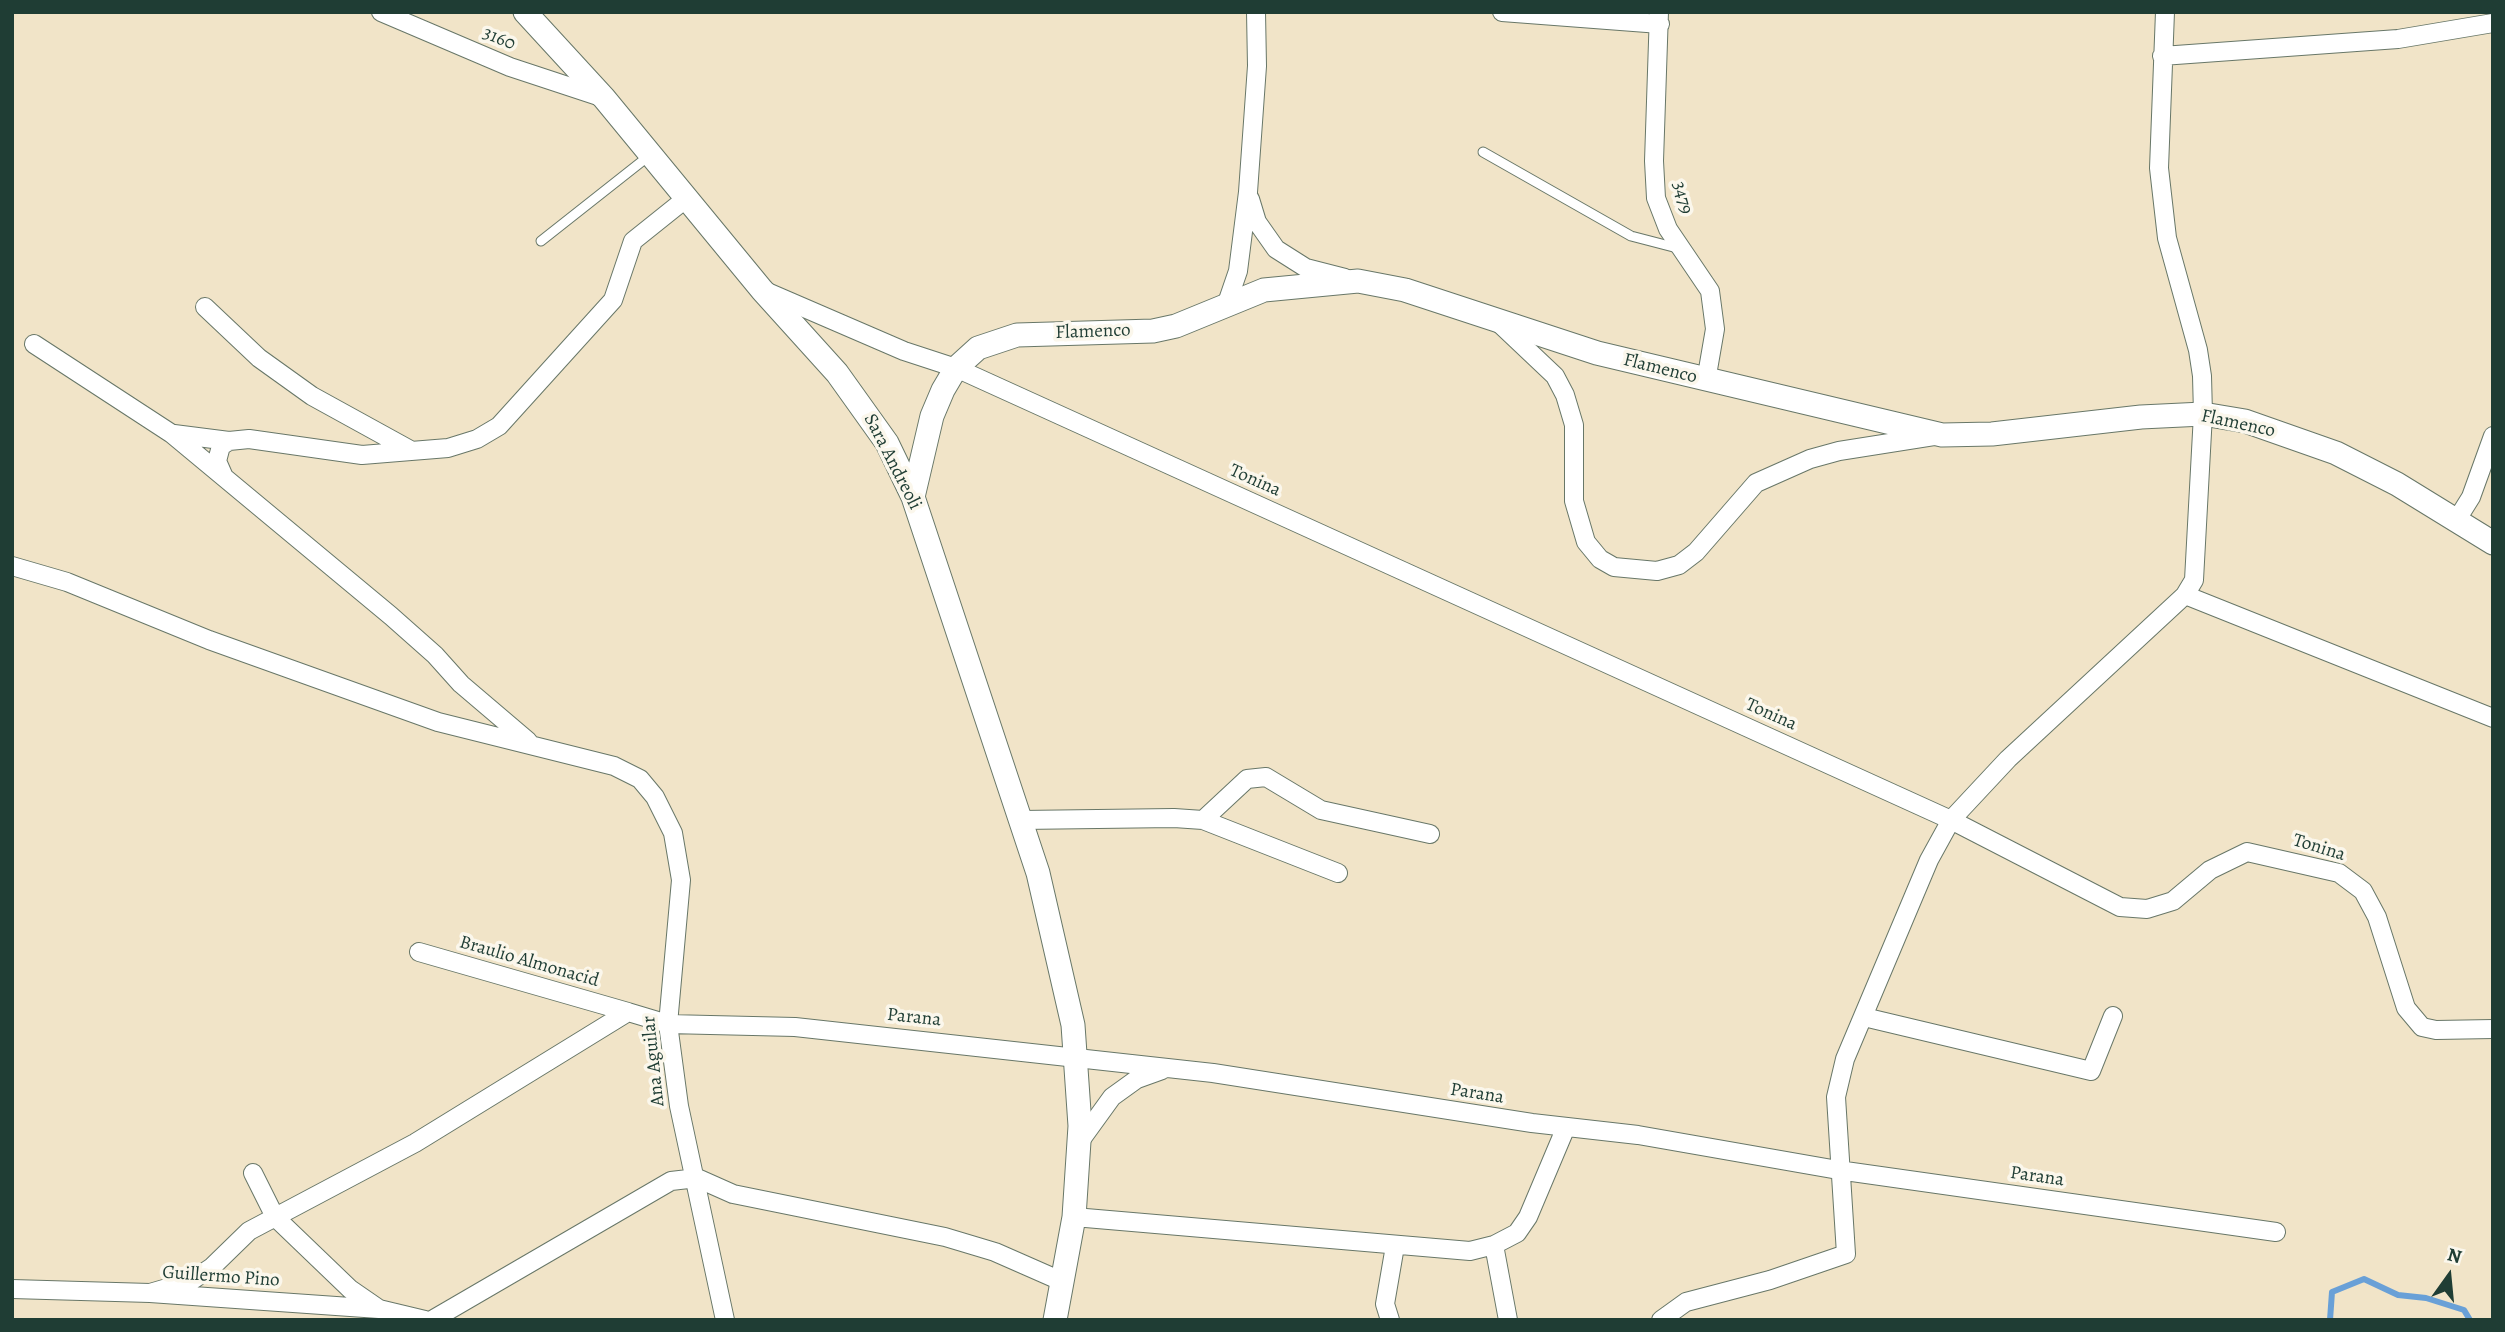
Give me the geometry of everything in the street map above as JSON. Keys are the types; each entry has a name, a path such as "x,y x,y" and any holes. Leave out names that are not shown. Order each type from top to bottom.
{"street":[{"name":"3160","path":"381,12 510,67 604,98"},
{"name":"Sara Andreoli","path":"525,12 604,98 762,290 865,409 887,443 913,497 1038,873 1073,1025 1077,1057 1078,1144 1074,1217 1055,1320"},
{"path":"1226,306 1238,271 1248,192 1257,66 1256,12"},
{"path":"1502,12 1660,18"},
{"path":"1661,1320 1686,1302 1770,1280 1846,1254 1838,1170 1836,1097 1845,1059 1929,860 1951,820 2008,759 2185,595 2194,580 2203,414 2198,350 2167,238 2159,168 2165,12"},
{"name":"3479","path":"1660,18 1654,161 1656,198 1668,229 1710,291 1715,312 1715,329 1706,381"},
{"path":"2162,56 2398,39 2493,23"},
{"path":"1248,192 1257,222 1276,249 1306,268 1358,281"},
{"path":"173,434 229,441 249,439 362,455 412,451 467,442 499,426 613,300 633,241 688,197"},
{"name":"Flamenco","path":"913,497 932,416 956,368 978,348 1017,335 1153,331 1176,326 1264,290 1358,281 1405,290 1597,353 1942,435 1992,434 2141,417 2203,414 2279,431 2336,453 2397,484 2493,543"},
{"name":"Tonina","path":"762,290 904,351 956,368 1951,820 2120,907 2147,909 2173,901 2210,870 2247,852 2339,873 2363,891 2377,917 2406,1008 2423,1027 2436,1030 2493,1029"},
{"path":"205,307 260,358 312,396 412,451"},
{"path":"1493,318 1555,376 1565,395 1574,425 1574,501 1586,542 1600,559 1614,567 1657,571 1679,565 1696,552 1756,484 1810,459 1839,451 1942,435"},
{"path":"34,344 173,434 391,616 435,655 461,684 533,746"},
{"path":"2456,521 2471,497 2493,436"},
{"path":"224,477 217,461 220,446 229,441"},
{"path":"12,566 67,582 209,639 438,722 533,746"},
{"path":"2185,595 2493,718"},
{"name":"Ana Aguilar","path":"533,746 614,766 640,779 655,797 673,833 681,880 668,1024 679,1106 697,1178 725,1320"},
{"path":"1203,820 1247,779 1266,777 1321,810 1430,834"},
{"path":"1021,820 1203,820 1338,873"},
{"name":"Braulio Almonacid","path":"419,952 668,1024"},
{"path":"150,1293 191,1281 212,1267 249,1231 415,1143 628,1012"},
{"path":"1864,1017 2091,1071 2113,1016"},
{"name":"Parana","path":"668,1024 795,1027 1170,1068 1566,1127 1638,1135 1838,1170 2276,1232"},
{"path":"1078,1144 1112,1097 1137,1079 1170,1068"},
{"path":"1074,1217 1470,1251 1494,1245 1517,1233 1528,1217 1566,1127"},
{"path":"253,1173 275,1217 350,1289 379,1309"},
{"path":"432,1320 671,1181 697,1178 733,1194 945,1237 995,1252 1061,1281"},
{"path":"1494,1245 1508,1320"},
{"path":"1391,1320 1385,1304 1395,1246"},
{"name":"Guillermo Pino","path":"12,1289 150,1293 379,1309 425,1320"}],"lane":[{"path":"1483,152 1631,236 1651,244 1683,249"},
{"path":"541,241 651,154"}],"waterway":[{"path":"2330,1320 2332,1292 2364,1279 2398,1295 2426,1298 2464,1310 2470,1320"}]}
